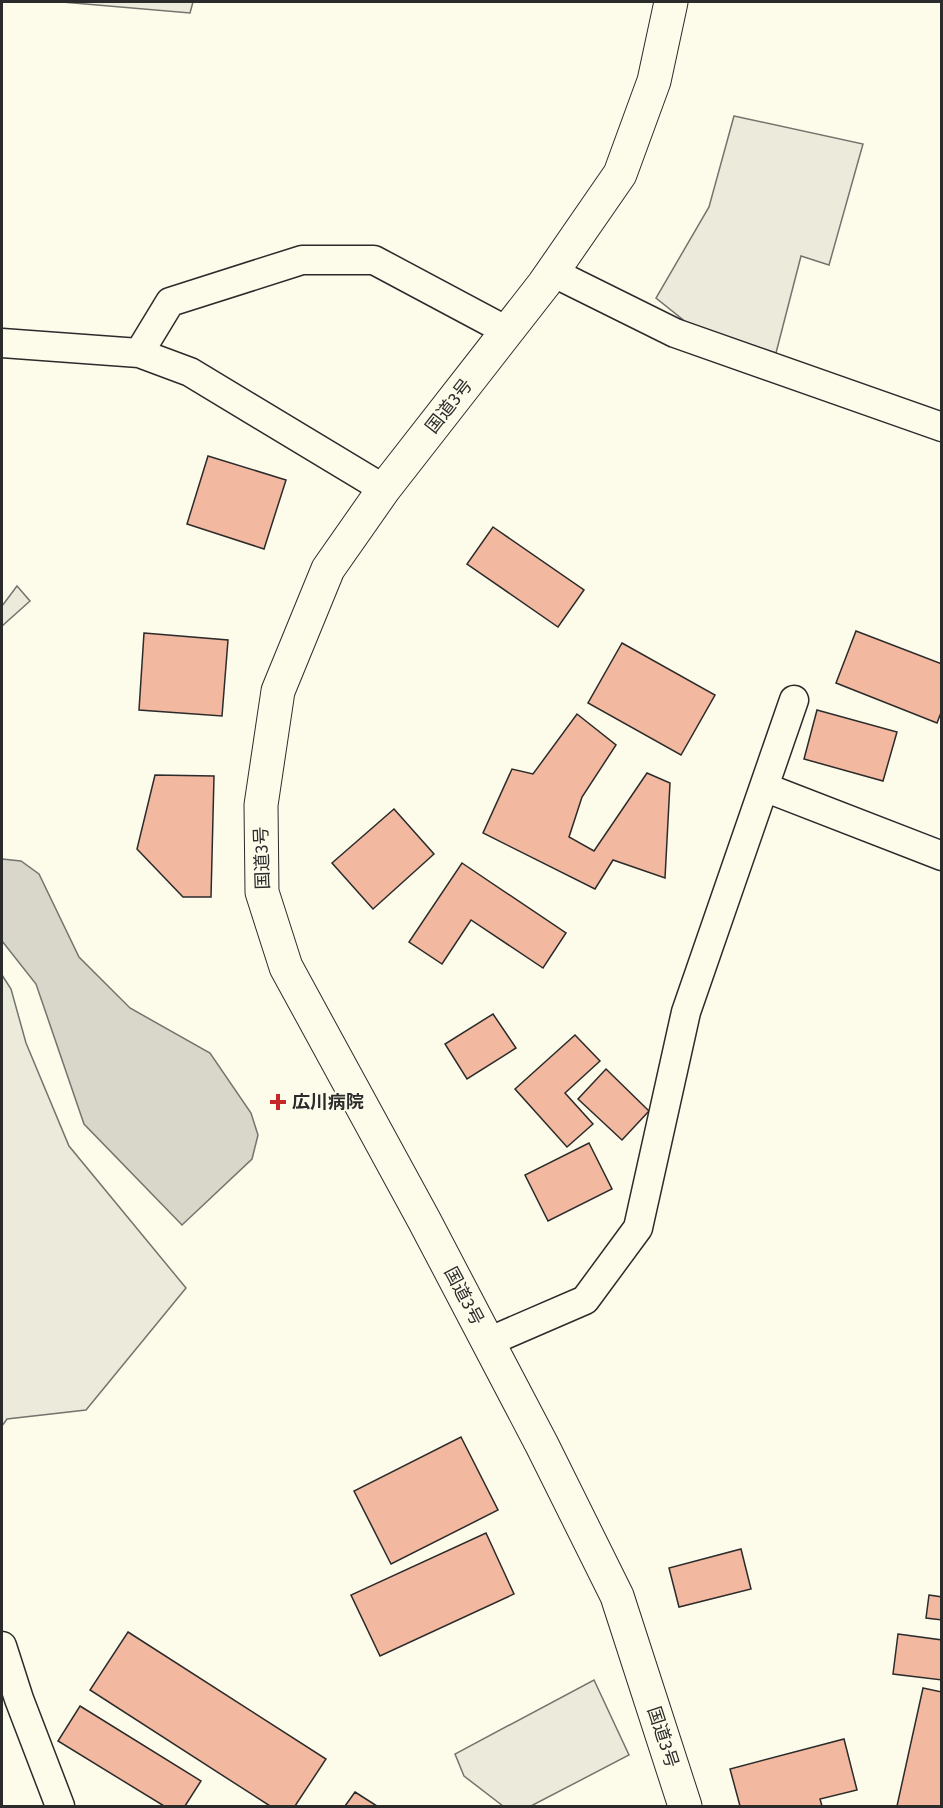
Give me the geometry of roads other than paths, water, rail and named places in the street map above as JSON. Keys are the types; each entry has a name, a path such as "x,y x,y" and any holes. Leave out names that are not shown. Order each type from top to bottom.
{"highway":[{"name":"国道3号","path":"671,2 654,81 620,174 552,272 384,489 328,569 278,691 261,806 262,892 286,967 424,1220 542,1445 617,1596 685,1806"}],"street":[{"path":"139,353 170,302 302,260 374,260 507,331"},
{"path":"552,272 675,333 942,428"},
{"path":"2,342 139,353 190,372 384,489"},
{"path":"488,1342 585,1300 638,1228 686,1012 794,700"},
{"path":"764,788 942,856"},
{"path":"2,1646 60,1806"}],"place":[{"name":"広川病院","path":"278,1102"}]}
